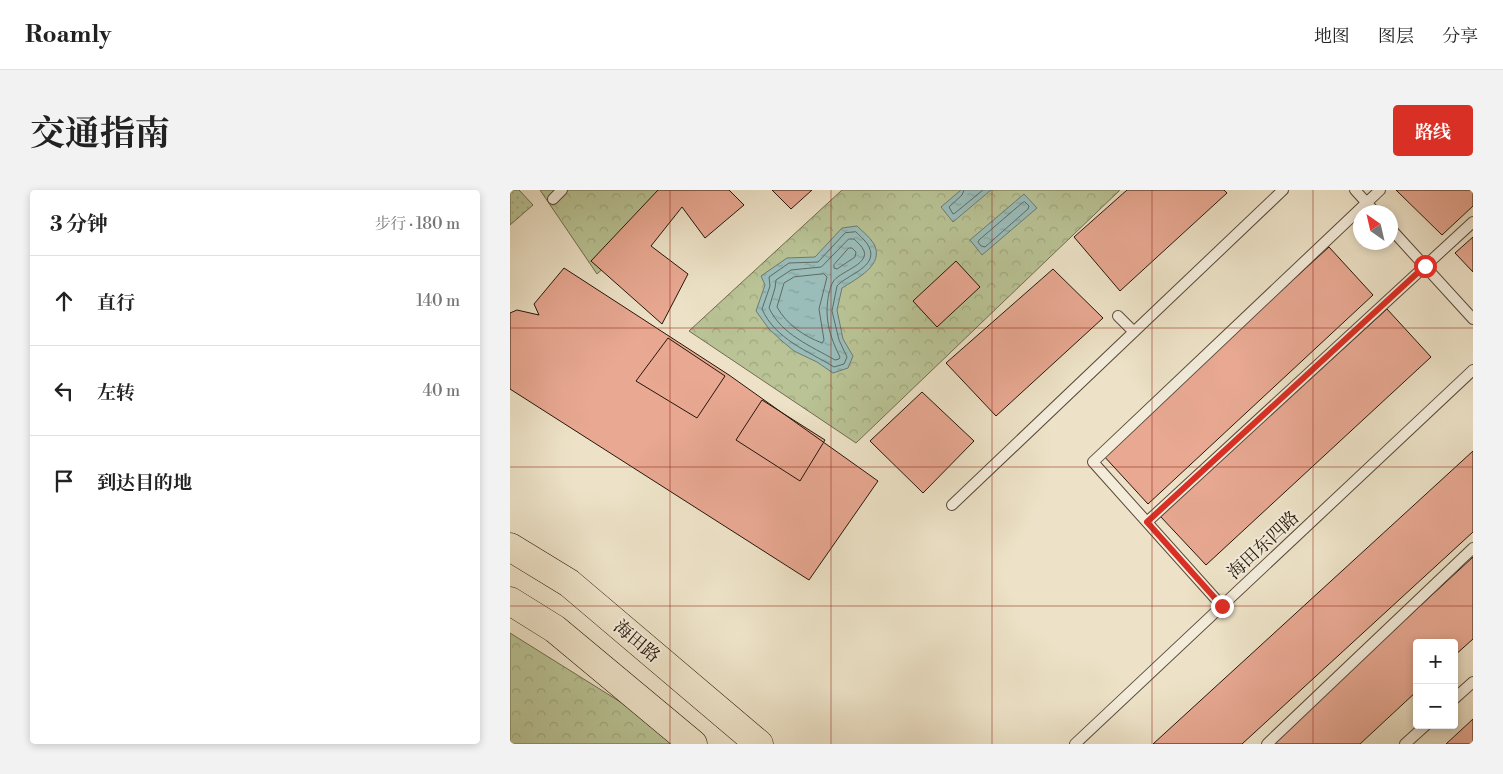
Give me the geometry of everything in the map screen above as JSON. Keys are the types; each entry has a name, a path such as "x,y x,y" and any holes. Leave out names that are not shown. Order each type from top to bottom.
{"main road":[{"name":"海田路","path":"510,547 569,583 759,744"},
{"path":"510,600 555,629 693,744"}],"lane":[{"path":"552,199 562,190"},
{"path":"952,505 1283,190"},
{"path":"1355,190 1367,203"},
{"path":"1222,606 1093,462 1380,190"},
{"path":"1147,522 1473,222"},
{"path":"1398,237 1473,319"},
{"path":"1118,316 1134,332"},
{"name":"海田东四路","path":"1075,744 1473,370"},
{"path":"1267,744 1473,548"},
{"path":"1458,695 1473,682"},
{"path":"1405,744 1422,729"}],"green space":[{"path":"510,190 519,190 533,205 510,225"},
{"path":"540,190 692,190 597,274"},
{"path":"842,190 1120,190 856,443 689,331"},
{"path":"510,633 638,713 674,744 510,744"}],"water":[{"path":"961,190 991,190 953,222 941,207"},
{"path":"1024,194 1037,208 982,255 970,240"},
{"path":"857,226 874,244 876,258 861,276 842,288 837,310 843,339 853,356 848,368 833,373 817,362 794,351 769,329 756,311 765,285 761,276 787,258 815,257 842,228"}],"building":[{"path":"658,190 729,190 744,205 705,238 682,207 651,246 688,274 662,324 591,261"},
{"path":"772,190 812,190 791,209"},
{"path":"1127,190 1224,190 1227,193 1120,291 1074,237"},
{"path":"1396,190 1473,190 1473,206 1442,235"},
{"path":"1473,237 1473,272 1455,253"},
{"path":"1329,247 1373,295 1148,504 1102,454"},
{"path":"956,261 980,287 937,327 913,301"},
{"path":"564,268 729,375 878,481 809,580 510,389 510,313 517,310 539,315 534,304"},
{"path":"1053,269 1103,318 996,416 946,363"},
{"path":"1387,309 1431,357 1206,565 1160,516"},
{"path":"668,338 725,376 697,418 636,381"},
{"path":"922,392 974,441 923,493 870,441"},
{"path":"762,400 825,440 800,481 736,440"},
{"path":"1473,451 1473,532 1242,744 1153,744"},
{"path":"1473,557 1473,639 1458,652 1458,639 1413,639 1413,695 1360,744 1271,744"},
{"path":"1473,719 1473,744 1446,744"}],"route":[{"path":"1222,606 1147,522 1425,266"}]}
